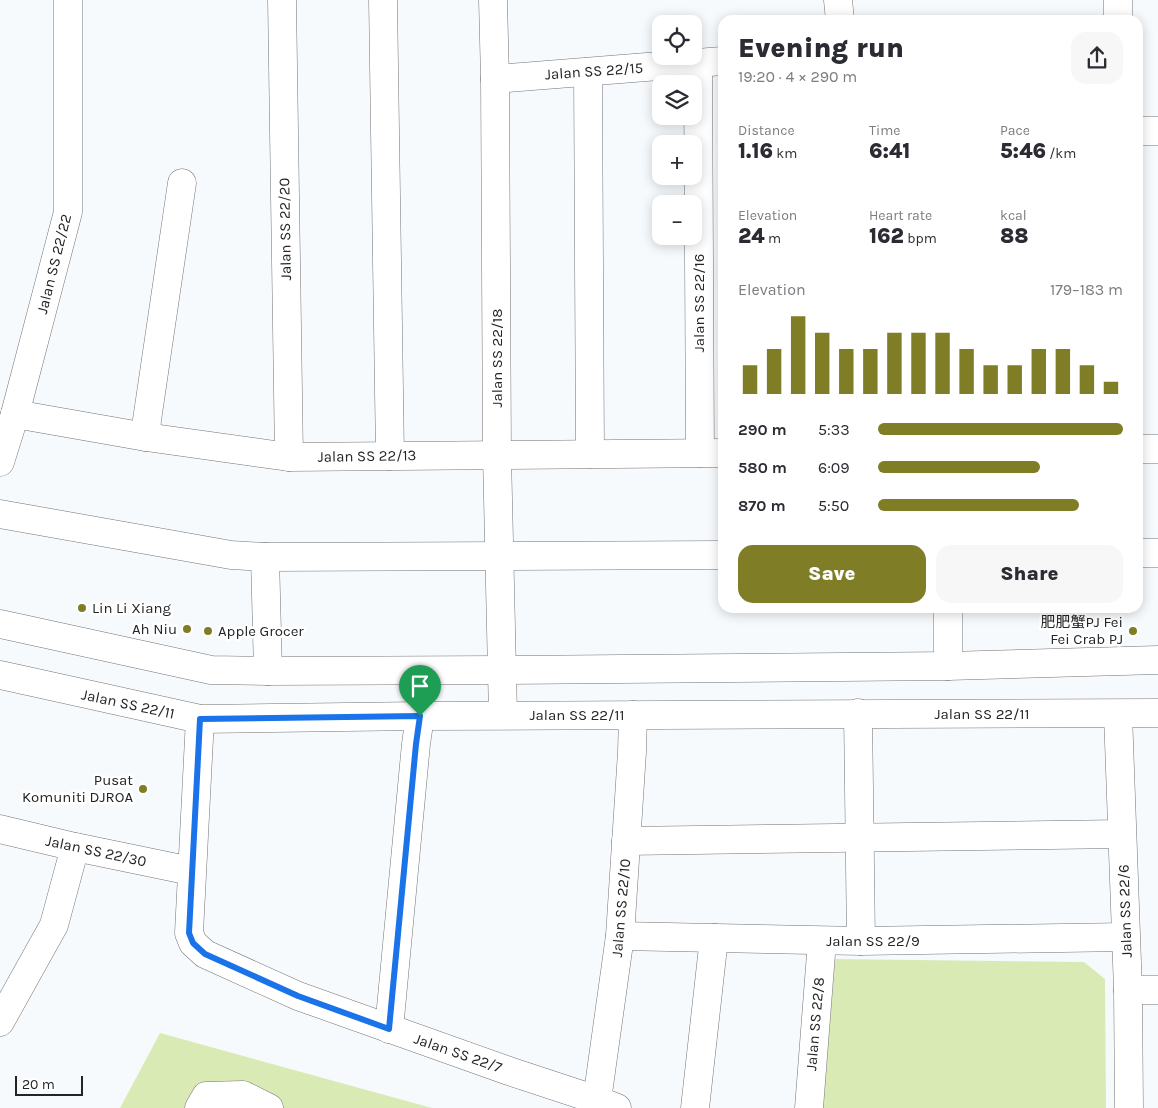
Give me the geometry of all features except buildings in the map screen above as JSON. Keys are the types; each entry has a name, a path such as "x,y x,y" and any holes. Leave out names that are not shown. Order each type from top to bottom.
{"street":[{"name":"Jalan SS 22/22","path":"0,459 15,414 68,212 68,0"},
{"name":"Jalan SS 22/20","path":"282,0 289,457"},
{"path":"383,0 390,456"},
{"name":"Jalan SS 22/18","path":"493,0 497,455 503,715"},
{"path":"838,0 840,15"},
{"path":"1118,0 1118,15"},
{"name":"Jalan SS 22/15","path":"495,79 710,62"},
{"name":"Jalan SS 22/16","path":"710,62 712,453"},
{"path":"588,72 590,454"},
{"path":"1143,131 1158,131"},
{"path":"146,437 182,183"},
{"name":"Jalan SS 22/13","path":"15,414 146,437 289,457 712,453"},
{"path":"1143,449 1158,449"},
{"path":"0,514 231,555 265,557 718,555"},
{"path":"1143,553 1158,553"},
{"path":"265,557 268,671"},
{"path":"948,613 948,666"},
{"path":"0,624 211,670 501,670 948,666 1158,660"},
{"name":"Jalan SS 22/11","path":"0,675 200,719 503,715 1158,713"},
{"path":"858,714 861,942"},
{"name":"Jalan SS 22/6","path":"1118,714 1128,990 1128,1108"},
{"name":"Jalan SS 22/10","path":"607,1104 620,936 633,715"},
{"path":"389,1029 420,716"},
{"path":"191,871 200,719"},
{"name":"Jalan SS 22/30","path":"0,829 191,871"},
{"path":"626,841 1122,834"},
{"path":"0,1022 54,925 75,847"},
{"name":"Jalan SS 22/7","path":"191,871 189,933 193,943 205,954 298,996 607,1104"},
{"name":"Jalan SS 22/9","path":"620,936 861,942 1125,937"},
{"path":"695,1108 714,938"},
{"name":"Jalan SS 22/8","path":"808,1108 822,941"},
{"path":"1128,990 1158,990"},
{"path":"199,1108 206,1096 242,1095 269,1108"}],"green space":[{"path":"835,959 1084,962 1105,979 1106,1108 823,1108"},
{"path":"160,1033 432,1108 120,1108"}],"place":[{"name":"Lin Li Xiang","path":"82,608"},
{"name":"Ah Niu","path":"187,629"},
{"name":"Apple Grocer","path":"208,631"},
{"name":"肥肥蟹PJ Fei Fei Crab PJ","path":"1133,631"},
{"name":"Pusat Komuniti DJROA","path":"143,789"}],"route":[{"path":"420,716 389,1029 298,996 205,954 193,943 189,933 200,719 420,716"}]}
